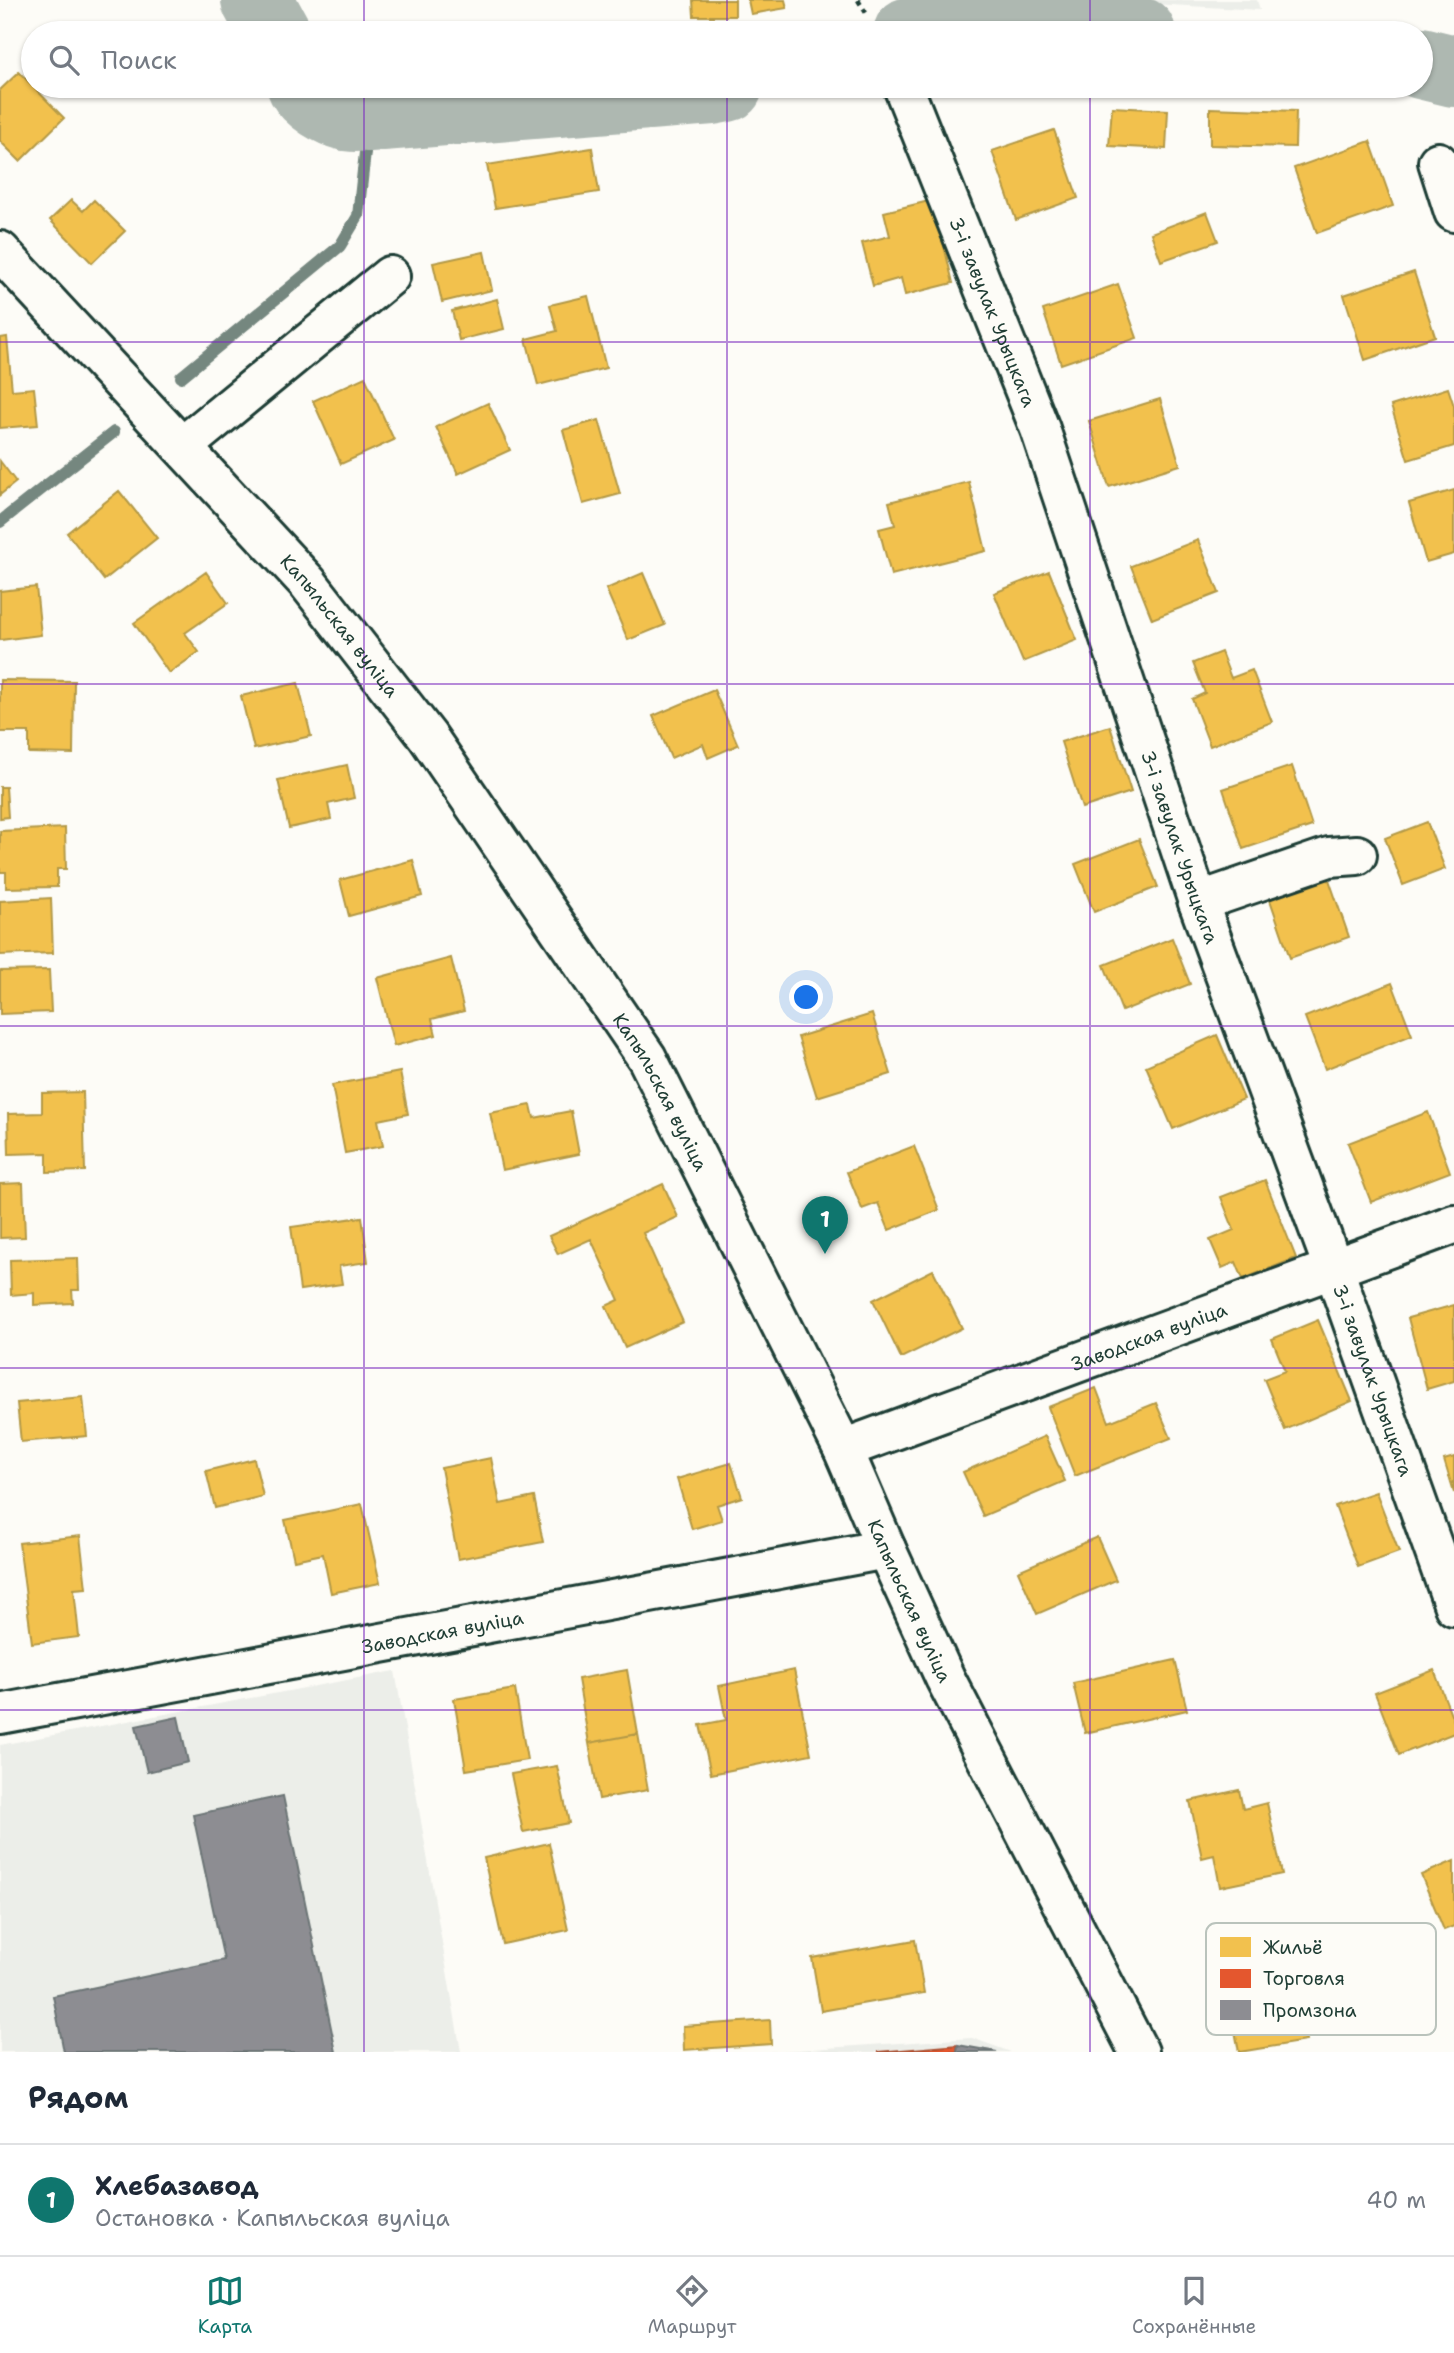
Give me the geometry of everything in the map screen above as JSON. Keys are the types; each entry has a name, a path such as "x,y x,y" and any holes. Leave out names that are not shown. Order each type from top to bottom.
{"street":[{"name":"3-і завулак Урыцкага","path":"908,98 1040,429 1198,902 1333,1267 1454,1606"},
{"path":"1438,162 1454,212"},
{"name":"Капыльская вуліца","path":"0,251 308,583 428,737 647,1058 843,1449 946,1678 1139,2052"},
{"path":"183,446 390,276"},
{"path":"1198,902 1329,857 1357,855"},
{"name":"Заводская вуліца","path":"843,1449 1454,1224"},
{"name":"Заводская вуліца","path":"0,1714 886,1549"}],"path":[{"path":"858,0 868,16"}],"shaded area":[{"path":"1080,0 1257,0 1260,10"},
{"path":"395,1671 461,2052 0,2052 0,1745"},
{"path":"972,2038 1011,2052 768,2052"}],"building: Жильё":[{"path":"693,0 735,0 735,16 694,16"},
{"path":"748,0 785,0 787,8 751,14"},
{"path":"19,72 21,98 44,98 64,118 20,161 0,141 0,90"},
{"path":"1112,107 1168,110 1166,149 1109,146"},
{"path":"1210,108 1296,111 1295,147 1210,145"},
{"path":"1054,130 1078,198 1016,220 992,151"},
{"path":"1370,141 1393,206 1317,233 1294,168"},
{"path":"592,148 599,192 495,208 487,165"},
{"path":"71,200 83,211 94,200 125,231 92,263 50,220"},
{"path":"933,200 953,283 905,295 901,278 873,286 862,243 890,236 884,212"},
{"path":"1207,212 1218,241 1161,261 1151,233"},
{"path":"484,252 492,290 442,302 433,263"},
{"path":"1414,272 1435,336 1365,360 1344,295"},
{"path":"1118,284 1137,338 1061,364 1043,310"},
{"path":"588,296 606,368 538,385 526,339 557,331 550,305"},
{"path":"497,299 504,329 459,340 452,311"},
{"path":"7,337 12,390 34,388 38,425 0,428 0,338"},
{"path":"365,377 394,440 341,464 313,401"},
{"path":"1448,388 1454,406 1454,446 1408,460 1391,406"},
{"path":"1160,399 1180,465 1109,487 1089,421"},
{"path":"488,403 510,450 458,474 436,427"},
{"path":"599,420 620,494 583,504 563,430"},
{"path":"0,461 16,482 0,495"},
{"path":"969,482 986,551 891,575 879,529 895,525 889,502"},
{"path":"1454,490 1454,554 1426,562 1409,503"},
{"path":"119,491 157,538 104,580 67,533"},
{"path":"1198,540 1219,593 1152,619 1131,566"},
{"path":"1049,571 1077,640 1023,662 994,593"},
{"path":"206,572 228,603 185,633 199,652 169,673 134,623"},
{"path":"643,573 665,625 628,640 606,589"},
{"path":"36,587 41,635 0,640 0,591"},
{"path":"1221,652 1231,678 1252,670 1272,722 1210,746 1192,699 1205,693 1193,663"},
{"path":"0,680 74,681 73,754 29,753 29,732 0,732"},
{"path":"298,683 311,736 254,749 241,696"},
{"path":"714,690 738,745 708,758 703,744 671,758 653,716"},
{"path":"1110,726 1131,792 1082,808 1061,742"},
{"path":"347,765 354,798 328,804 331,819 289,828 278,780"},
{"path":"1292,766 1312,826 1243,849 1223,789"},
{"path":"0,787 6,787 8,817 0,818"},
{"path":"1427,822 1445,869 1403,885 1385,838"},
{"path":"65,828 66,869 57,869 57,887 6,888 6,872 0,872 0,831"},
{"path":"1139,839 1158,887 1094,912 1075,864"},
{"path":"413,860 422,896 349,916 340,880"},
{"path":"1326,871 1349,937 1290,958 1267,891"},
{"path":"51,898 53,953 0,955 0,901"},
{"path":"1172,938 1190,984 1122,1011 1104,965"},
{"path":"451,958 464,1011 432,1019 436,1035 394,1046 377,978"},
{"path":"49,970 51,1012 0,1014 0,971"},
{"path":"1392,983 1412,1035 1325,1069 1305,1017"},
{"path":"872,1014 891,1074 817,1097 798,1037"},
{"path":"1217,1035 1244,1099 1173,1129 1146,1066"},
{"path":"400,1072 408,1114 378,1120 383,1146 345,1153 332,1085"},
{"path":"83,1092 85,1171 47,1172 47,1153 9,1154 8,1114 42,1113 42,1093"},
{"path":"531,1105 534,1118 571,1111 579,1154 502,1170 490,1113"},
{"path":"1428,1112 1450,1172 1371,1202 1348,1143"},
{"path":"914,1146 939,1210 889,1230 878,1203 862,1209 847,1172"},
{"path":"1265,1180 1296,1258 1243,1279 1236,1262 1222,1268 1210,1240 1234,1230 1221,1197"},
{"path":"23,1183 25,1237 0,1238 0,1184"},
{"path":"663,1184 678,1217 643,1233 683,1322 625,1348 606,1306 619,1300 591,1239 558,1254 549,1236"},
{"path":"362,1217 368,1262 339,1266 342,1284 300,1290 291,1227"},
{"path":"78,1258 79,1290 72,1290 73,1303 34,1305 34,1293 11,1295 10,1260"},
{"path":"933,1270 962,1328 901,1358 873,1300"},
{"path":"1454,1305 1454,1381 1427,1389 1408,1318"},
{"path":"1318,1320 1352,1401 1285,1430 1264,1379 1285,1371 1272,1339"},
{"path":"1096,1388 1109,1422 1156,1403 1171,1438 1075,1476 1048,1407"},
{"path":"83,1397 87,1436 21,1442 17,1403"},
{"path":"1045,1436 1065,1481 983,1516 963,1472"},
{"path":"1454,1457 1454,1493 1444,1460"},
{"path":"491,1458 500,1504 534,1497 543,1542 458,1559 441,1468"},
{"path":"254,1459 263,1496 215,1508 206,1471"},
{"path":"731,1463 742,1497 717,1505 722,1520 692,1529 677,1479"},
{"path":"1376,1492 1399,1552 1358,1567 1335,1506"},
{"path":"362,1504 380,1583 331,1593 323,1554 294,1560 285,1520"},
{"path":"80,1536 86,1588 74,1589 79,1637 32,1643 19,1543"},
{"path":"1097,1537 1116,1580 1037,1614 1018,1571"},
{"path":"1175,1660 1187,1710 1085,1733 1073,1683"},
{"path":"627,1670 638,1734 589,1743 578,1679"},
{"path":"794,1670 811,1754 711,1774 700,1725 726,1720 719,1686"},
{"path":"1434,1670 1454,1722 1454,1733 1399,1755 1375,1693"},
{"path":"515,1689 527,1760 466,1770 454,1699"},
{"path":"638,1734 648,1790 599,1799 589,1743"},
{"path":"557,1766 569,1823 523,1832 511,1774"},
{"path":"1239,1790 1243,1809 1267,1803 1282,1874 1220,1887 1214,1855 1202,1858 1190,1801"},
{"path":"549,1843 568,1930 503,1944 484,1858"},
{"path":"1454,1861 1454,1926 1444,1930 1421,1875"},
{"path":"915,1940 924,1993 821,2011 812,1958"},
{"path":"770,2020 771,2044 684,2050 683,2026"},
{"path":"1236,2035 1305,2035 1306,2041 1239,2052"}],"building: Торговля":[{"path":"958,2045 957,2052 878,2052"}],"building: Промзона":[{"path":"178,1717 188,1762 147,1772 136,1726"},
{"path":"283,1796 336,2052 64,2052 53,1996 224,1960 193,1815"},
{"path":"958,2045 997,2052 957,2052"}],"waterway":[{"path":"257,0 268,21"},
{"path":"1433,66 1454,71"},
{"path":"314,98 334,111 349,116 598,98"},
{"path":"181,377 340,246 358,216 369,116"},
{"path":"0,522 114,432"}],"place":[{"name":"Хлебазавод","path":"825,1254"}]}
